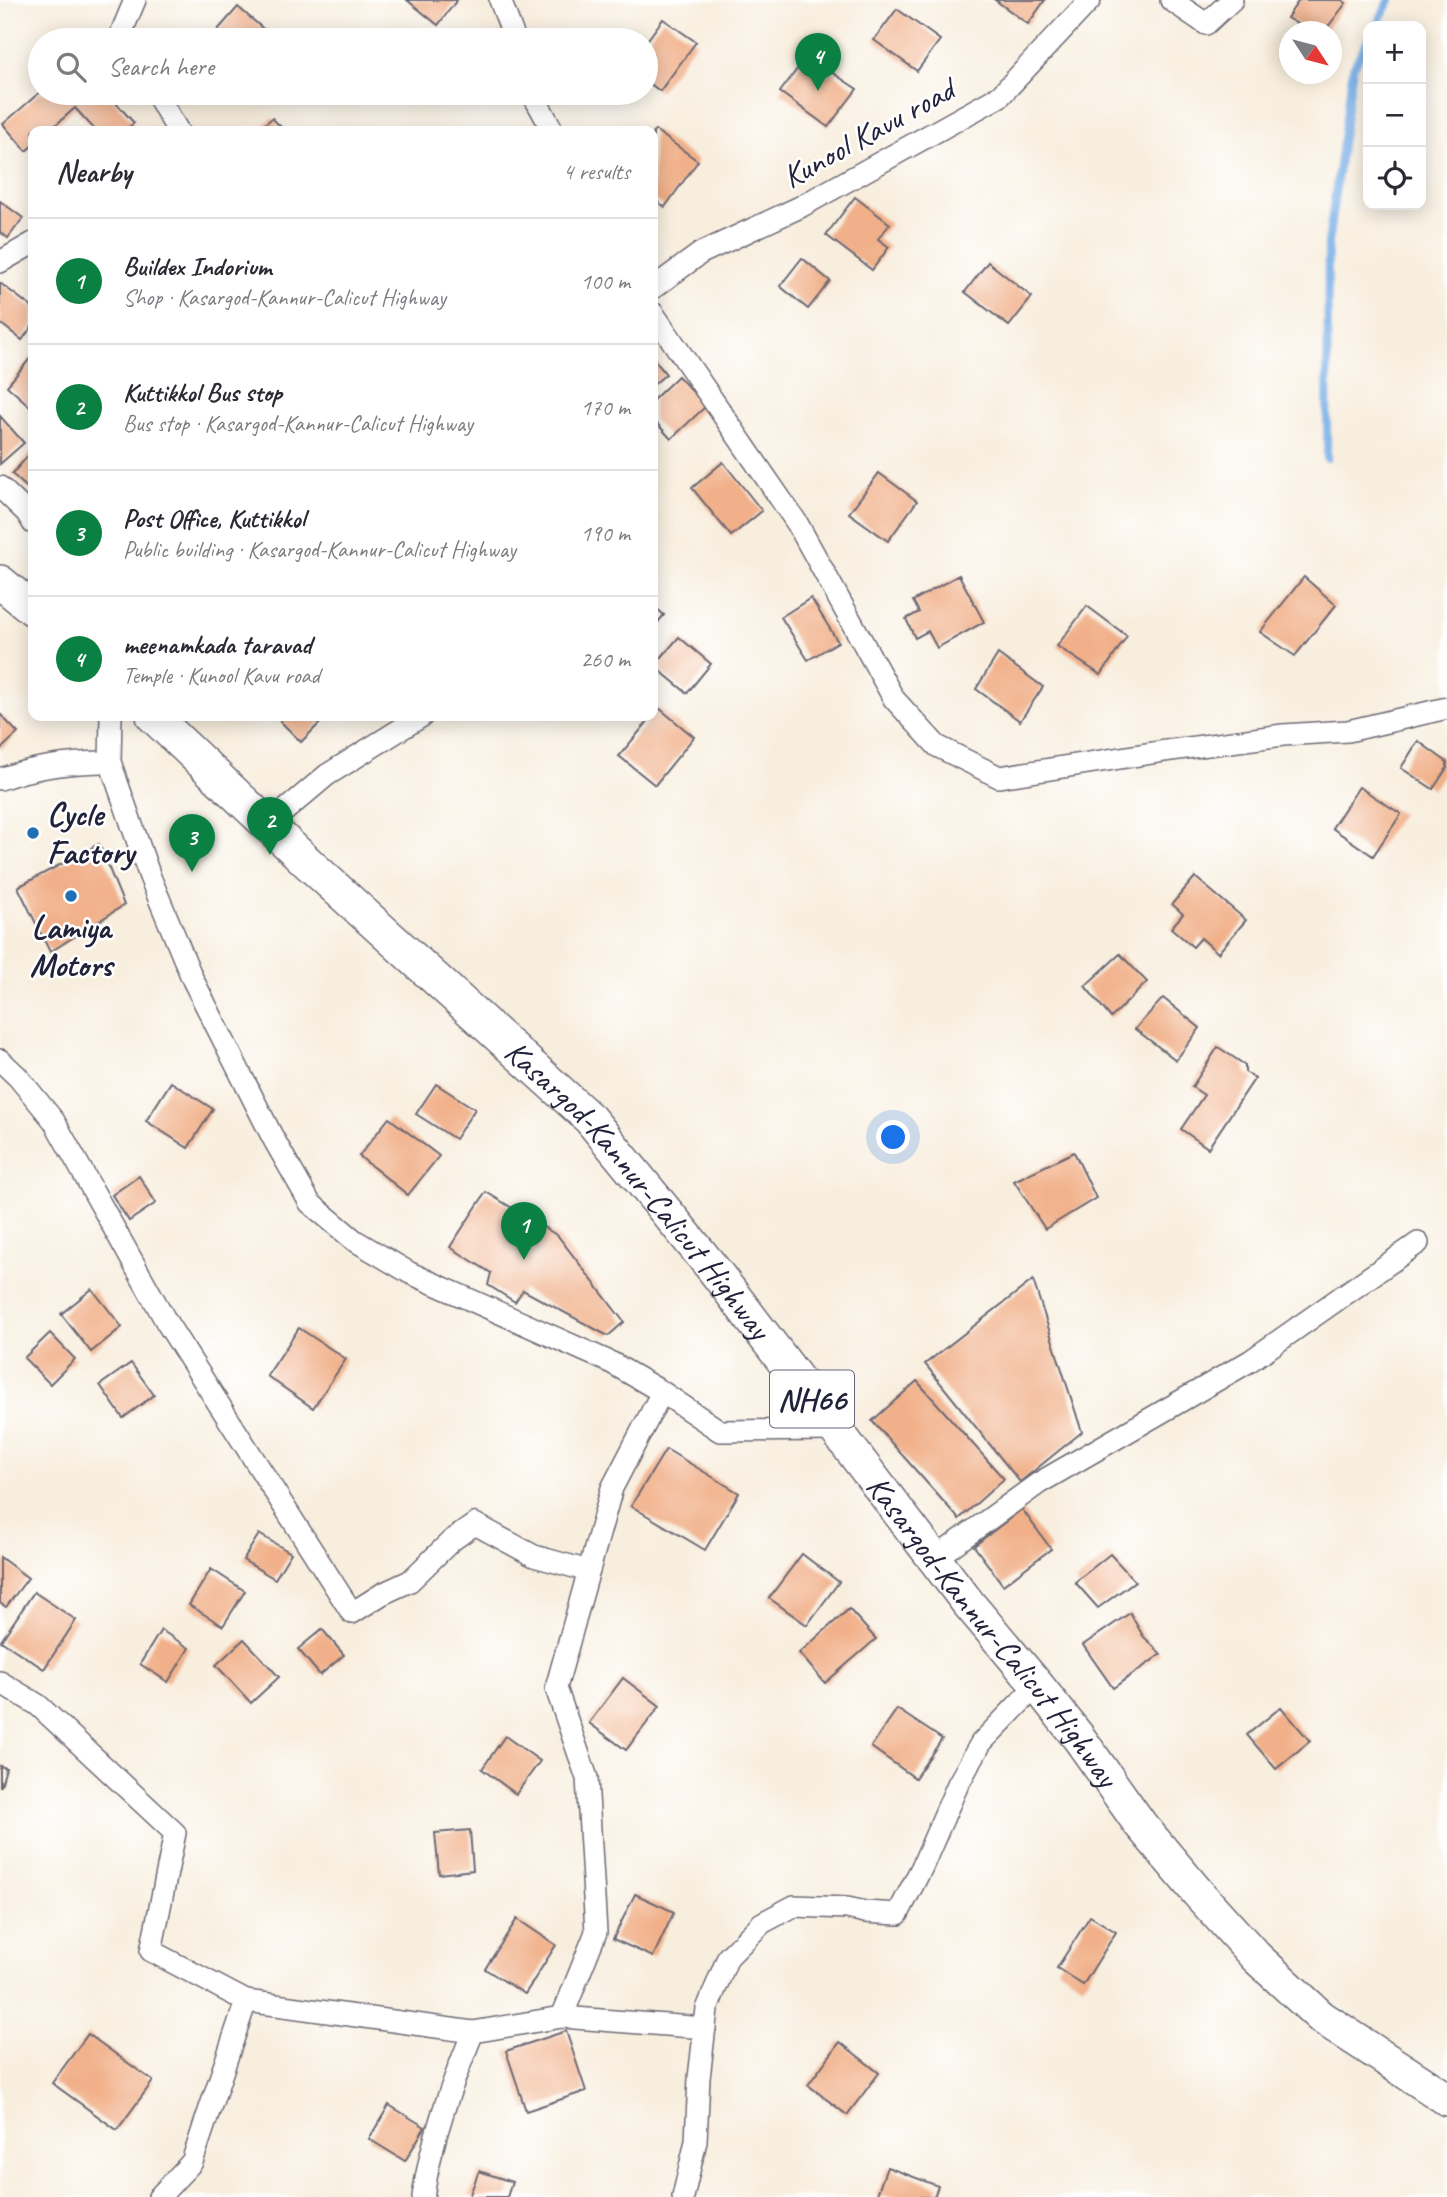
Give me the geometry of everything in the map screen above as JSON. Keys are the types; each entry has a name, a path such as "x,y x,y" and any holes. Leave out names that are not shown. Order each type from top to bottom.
{"highway":[{"path":"0,582 28,605"},
{"name":"Kasargod-Kannur-Calicut Highway","path":"158,721 307,862 590,1119 714,1270 934,1559 1079,1738 1140,1825 1198,1894 1256,1957 1321,2017 1447,2099"}],"street":[{"path":"123,28 135,0"},
{"path":"500,0 510,28"},
{"name":"Kunool Kavu road","path":"658,284 701,253 800,207 1000,96 1090,0"},
{"path":"1171,0 1206,24 1232,0"},
{"path":"163,105 175,126"},
{"path":"538,105 549,126"},
{"path":"0,262 28,246"},
{"path":"658,320 797,523 894,699 937,746 999,777 1283,735 1348,731 1447,708"},
{"path":"0,487 28,515"},
{"path":"111,721 110,762 150,877 193,980 273,1138 310,1203 354,1240 410,1273 612,1363 662,1392 720,1432 834,1430"},
{"path":"269,824 327,775 414,721"},
{"path":"0,779 23,771 74,762 110,762"},
{"path":"0,1060 18,1077 54,1121 167,1323 352,1613 382,1594 410,1581 451,1541 475,1524 534,1556 589,1571"},
{"path":"934,1559 1039,1483 1250,1361 1418,1243"},
{"path":"562,2017 596,1933 587,1778 556,1688 612,1488 662,1392"},
{"path":"0,1682 38,1705 175,1833 151,1951 246,2001 472,2032 562,2017 705,2028"},
{"path":"683,2197 696,2141 707,2009 728,1957 762,1923 794,1906 898,1914 958,1784 981,1743 1037,1685"},
{"path":"159,2197 192,2162 246,2001"},
{"path":"423,2197 443,2106 472,2032"}],"building":[{"path":"407,0 457,0 438,25"},
{"path":"995,0 1045,0 1028,24"},
{"path":"1299,0 1342,0 1346,3 1332,21 1292,21 1287,18"},
{"path":"238,7 262,28 220,28"},
{"path":"897,9 940,40 917,71 874,40"},
{"path":"663,19 696,42 660,91 658,90 656,28"},
{"path":"807,56 857,89 828,127 780,92"},
{"path":"28,102 28,105 118,105 134,123 130,126 91,126 75,108 55,126 28,126 26,151 3,124"},
{"path":"272,118 280,126 263,126"},
{"path":"658,132 698,161 665,207 658,202"},
{"path":"855,197 890,224 878,239 889,247 872,270 826,235"},
{"path":"0,201 23,218 8,238 0,232"},
{"path":"802,258 830,281 808,309 780,286"},
{"path":"988,262 1032,297 1009,326 965,292"},
{"path":"0,283 28,304 28,332 22,340 0,323"},
{"path":"28,361 28,405 7,386"},
{"path":"658,364 666,374 658,381"},
{"path":"678,376 706,406 671,439 658,425 658,395"},
{"path":"0,416 24,443 0,464"},
{"path":"28,456 28,488 12,474"},
{"path":"723,462 762,511 731,536 692,488"},
{"path":"879,473 917,501 888,541 849,513"},
{"path":"959,575 984,622 937,648 928,631 915,638 906,619 919,612 913,601"},
{"path":"1304,577 1336,605 1295,656 1260,632"},
{"path":"811,598 838,642 808,660 781,617"},
{"path":"1087,606 1127,636 1101,675 1057,646"},
{"path":"658,610 664,615 658,622"},
{"path":"679,637 711,664 687,693 658,669 658,661"},
{"path":"998,654 1043,687 1020,721 976,689"},
{"path":"658,709 694,737 655,785 619,756 648,721 658,721"},
{"path":"0,714 18,733 0,750"},
{"path":"280,721 322,721 301,742"},
{"path":"1418,741 1447,762 1447,768 1433,789 1401,768"},
{"path":"1359,787 1401,814 1373,856 1332,828"},
{"name":"Lamiya Motors","path":"99,844 124,905 50,952 18,887"},
{"path":"1195,877 1246,920 1218,953 1201,938 1193,947 1171,928 1183,914 1172,904"},
{"path":"1120,954 1147,982 1111,1018 1085,986"},
{"path":"1163,998 1200,1028 1176,1060 1135,1029"},
{"path":"1218,1047 1245,1065 1245,1072 1255,1078 1208,1148 1181,1129 1204,1095 1192,1087"},
{"path":"171,1082 213,1109 188,1148 146,1121"},
{"path":"436,1084 475,1109 455,1139 416,1114"},
{"path":"389,1118 439,1156 408,1195 359,1156"},
{"path":"1074,1152 1096,1198 1045,1229 1014,1181"},
{"path":"139,1176 156,1203 129,1221 112,1195"},
{"path":"486,1192 558,1236 624,1322 608,1336 523,1290 515,1302 488,1285 491,1273 450,1247"},
{"path":"1033,1280 1082,1432 1020,1482 925,1364"},
{"path":"92,1289 122,1327 91,1352 61,1314"},
{"path":"299,1328 346,1359 313,1408 267,1376"},
{"path":"50,1333 75,1359 50,1384 24,1358"},
{"path":"131,1363 154,1395 123,1418 100,1385"},
{"path":"917,1381 1004,1479 959,1519 872,1421"},
{"path":"666,1449 739,1493 705,1550 631,1506"},
{"path":"1022,1509 1051,1549 1003,1585 974,1546"},
{"path":"259,1534 291,1553 275,1579 243,1560"},
{"path":"802,1554 839,1582 807,1625 769,1598"},
{"path":"1110,1554 1135,1581 1098,1608 1075,1582"},
{"path":"0,1557 28,1578 6,1607 0,1603"},
{"path":"211,1569 245,1591 223,1626 189,1605"},
{"path":"34,1592 76,1620 44,1669 1,1641"},
{"path":"849,1609 876,1639 825,1683 799,1653"},
{"path":"1130,1613 1143,1636 1161,1654 1113,1688 1083,1645"},
{"path":"322,1629 344,1655 320,1675 298,1649"},
{"path":"161,1630 189,1648 168,1682 140,1664"},
{"path":"244,1639 279,1677 251,1703 216,1665"},
{"path":"623,1678 660,1706 626,1750 589,1723"},
{"path":"1281,1707 1310,1741 1276,1769 1247,1735"},
{"path":"897,1709 942,1739 915,1778 871,1747"},
{"path":"505,1736 540,1761 516,1794 482,1769"},
{"path":"0,1766 6,1768 1,1786 0,1786"},
{"path":"470,1830 473,1870 439,1874 435,1833"},
{"path":"635,1894 674,1912 653,1957 613,1939"},
{"path":"1090,1916 1116,1932 1083,1985 1057,1968"},
{"path":"517,1919 556,1945 525,1994 485,1969"},
{"path":"566,2031 586,2091 526,2111 506,2051"},
{"path":"88,2034 153,2081 117,2130 52,2083"},
{"path":"840,2042 879,2073 847,2115 808,2085"},
{"path":"389,2105 425,2127 405,2161 369,2139"},
{"path":"887,2167 938,2186 934,2197 876,2197"},
{"path":"479,2171 512,2182 507,2197 469,2197"}],"waterway":[{"path":"1379,21 1390,0"},
{"path":"1327,458 1328,243 1353,68 1363,49"}],"place":[{"name":"meenamkada taravad","path":"818,91"},
{"name":"Cycle Factory","path":"33,833"},
{"name":"Kuttikkol Bus stop","path":"270,855"},
{"name":"Post Office, Kuttikkol","path":"192,872"},
{"name":"Lamiya Motors","path":"71,896"},
{"name":"Buildex Indorium","path":"524,1260"}]}
